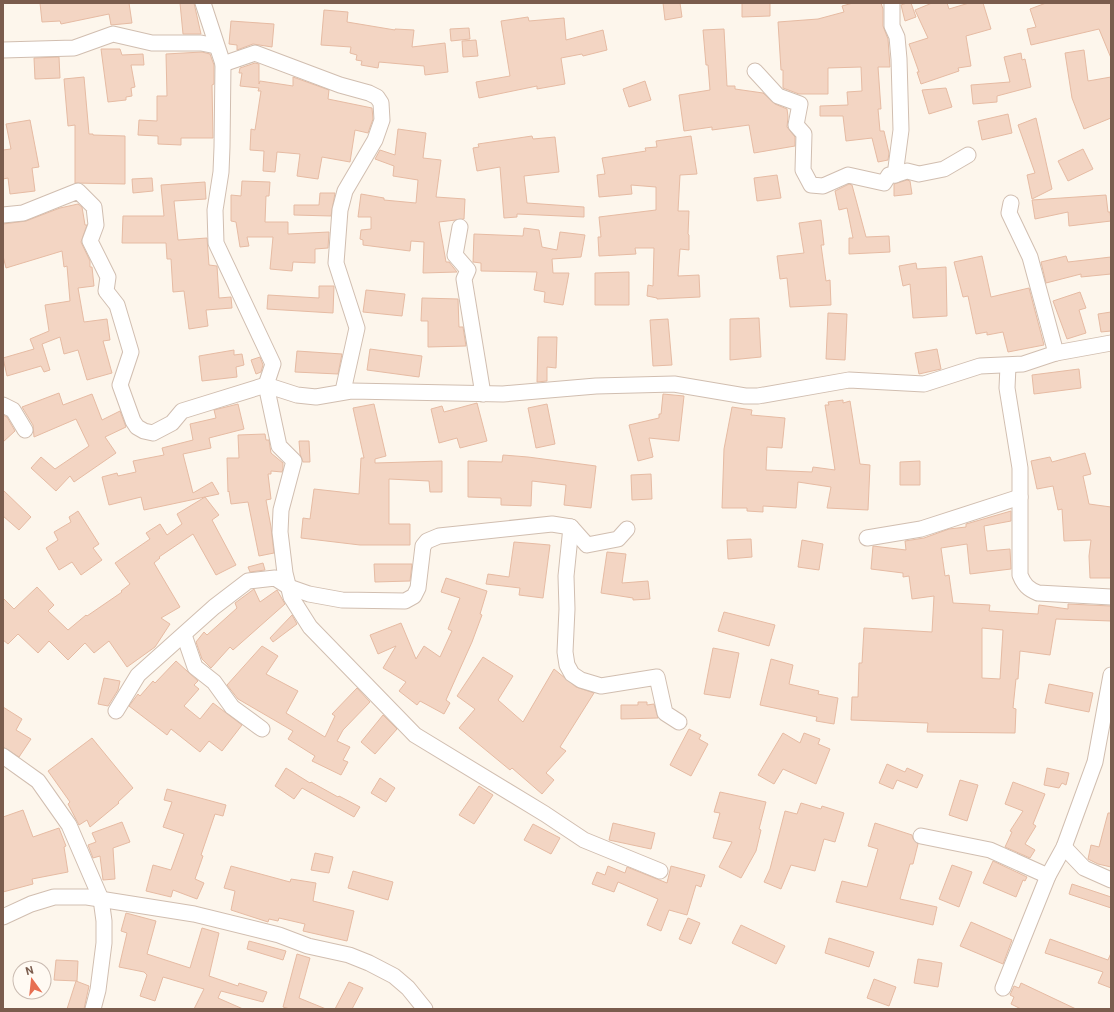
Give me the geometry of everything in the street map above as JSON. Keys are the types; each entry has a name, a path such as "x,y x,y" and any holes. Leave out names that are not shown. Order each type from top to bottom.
{"street":[{"path":"203,3 222,64 222,147 221,172 215,210 216,243 273,364 266,385 279,446 294,461 281,510 280,532 285,573 291,597 310,627 416,735 545,814 584,840 660,871"},
{"path":"892,3 892,26 897,37 899,59 901,130 894,175"},
{"path":"3,50 74,48 113,34 152,44 201,43 216,46"},
{"path":"222,64 255,53 340,85 369,93 377,97 381,103 382,120 375,140 345,191 340,210 336,263 357,328 343,391"},
{"path":"756,71 778,96 800,104 796,125 804,134 803,170 812,185 822,186 848,175 884,183 889,175 907,171 919,174 944,168 968,155"},
{"path":"3,215 23,213 78,191 94,207 96,224 90,241 108,277 106,291 117,305 131,352 120,385 133,421 137,427 144,431 153,433 172,424 182,411 266,385 297,395 316,397 343,391 483,394 556,391 596,386 674,384 745,396 758,396 849,380 924,384 980,366 1008,366 1023,364 1056,353 1111,343"},
{"path":"1011,203 1010,213 1030,257 1056,353"},
{"path":"460,227 454,255 468,270 464,279 483,394"},
{"path":"1008,366 1007,388 1020,468 1020,575 1024,584 1029,590 1038,593 1111,597"},
{"path":"3,406 13,410 25,430"},
{"path":"867,538 921,529 1020,497"},
{"path":"116,711 138,675 214,607 248,581 275,578 288,587 309,594 342,600 405,601 414,596 418,588 422,546 427,541 438,536 552,524 571,527 587,545 618,539 626,529"},
{"path":"571,527 566,576 567,609 565,652 567,665 572,674 581,680 600,686 657,677 665,713 679,722"},
{"path":"184,635 195,667 214,682 232,707 262,729"},
{"path":"1003,988 1048,876 1064,847 1095,762 1111,675"},
{"path":"3,756 38,781 69,825 101,899 104,921 104,943 94,1009"},
{"path":"921,836 990,850 1048,876"},
{"path":"1064,847 1084,868 1111,880"},
{"path":"3,917 31,904 54,897 87,897 194,914 258,929 315,947 350,955 394,976 408,988 425,1009"}],"building":[{"path":"40,3 129,3 132,23 111,25 109,14 61,24 60,21 42,22"},
{"path":"180,3 194,3 201,34 183,34"},
{"path":"663,3 680,3 682,17 665,20"},
{"path":"742,3 770,3 770,16 742,17"},
{"path":"853,3 881,3 883,9 883,26 888,39 890,67 878,67 881,109 878,109 880,131 884,131 889,153 888,160 878,162 872,138 846,141 843,116 820,116 820,106 848,105 847,92 862,91 861,67 828,68 828,94 799,94 783,88 783,70 781,70 778,22 818,19 844,12 842,6"},
{"path":"911,3 916,17 905,21 901,5"},
{"path":"932,3 947,3 949,9 969,3 983,3 991,29 966,36 971,66 958,68 959,71 921,84 917,72 919,72 909,44 928,38 915,10"},
{"path":"1046,3 1111,3 1111,58 1099,29 1031,45 1027,29 1036,27 1030,9"},
{"path":"324,10 348,12 347,22 395,30 414,30 412,47 445,43 448,72 425,75 424,66 379,62 378,68 361,65 362,61 356,60 357,55 350,53 351,47 321,45"},
{"path":"528,17 529,21 564,18 566,40 603,30 607,50 583,56 582,54 561,58 565,84 537,89 537,86 479,98 476,82 510,76 501,21"},
{"path":"231,21 274,24 272,47 253,44 237,50 237,45 229,44"},
{"path":"469,28 470,39 451,41 450,29"},
{"path":"724,29 727,86 735,86 735,89 763,93 775,104 787,109 787,127 795,137 795,146 754,153 749,125 712,130 712,127 684,131 679,95 710,90 703,30"},
{"path":"476,40 478,56 463,57 462,41"},
{"path":"101,49 120,49 122,55 143,54 144,65 131,65 135,87 131,88 132,96 126,97 126,100 108,102"},
{"path":"1084,50 1088,81 1111,77 1111,118 1084,129 1072,98 1065,53"},
{"path":"202,52 210,54 214,65 214,84 212,85 213,138 181,138 181,145 158,144 158,136 138,135 139,120 157,121 157,96 167,96 166,54"},
{"path":"1021,53 1022,60 1025,59 1031,87 997,96 997,102 973,104 971,85 1010,82 1004,57"},
{"path":"59,57 60,78 35,79 34,58"},
{"path":"255,63 259,64 259,84 260,81 293,86 293,77 329,90 328,99 372,108 373,119 368,133 355,130 350,162 322,157 318,179 297,176 300,154 277,152 275,172 263,171 264,151 250,150 251,129 255,130 261,91 258,91 259,88 240,86 242,73 239,73 240,68"},
{"path":"84,77 89,134 125,136 125,184 75,183 75,125 68,126 64,79"},
{"path":"645,81 651,100 629,107 623,89"},
{"path":"946,88 952,107 929,114 922,90"},
{"path":"1008,114 1012,133 982,140 978,121"},
{"path":"1036,118 1052,189 1032,199 1027,175 1035,173 1018,125"},
{"path":"30,120 39,167 32,168 35,191 10,194 8,178 3,179 3,150 11,149 6,124"},
{"path":"398,129 426,133 423,158 441,160 436,197 465,199 464,219 439,222 446,262 449,262 457,272 423,273 424,242 411,241 410,251 363,245 363,240 360,239 361,230 371,229 371,217 358,217 361,194 384,198 384,200 416,203 418,180 393,176 394,166 375,159 380,150 395,155"},
{"path":"532,136 533,139 555,137 559,172 524,176 527,203 584,207 584,217 517,214 517,217 504,218 500,167 477,171 473,148 479,147 478,144"},
{"path":"691,136 697,174 680,175 678,211 689,211 689,250 680,249 678,276 699,275 700,297 657,299 647,296 648,285 653,286 654,248 635,248 636,254 599,256 598,237 601,237 599,217 656,210 656,187 631,185 632,194 599,197 597,175 605,174 602,158 646,151 645,148 657,147 656,141"},
{"path":"1083,149 1093,169 1068,181 1058,161"},
{"path":"777,175 781,198 757,201 754,178"},
{"path":"152,178 153,191 133,193 132,179"},
{"path":"907,180 910,181 912,194 894,196 894,184"},
{"path":"242,181 270,182 269,196 266,196 265,222 288,222 288,234 329,232 328,248 315,249 315,263 293,262 292,271 270,269 273,237 247,237 249,246 240,247 236,222 231,221 231,195 241,196"},
{"path":"205,182 206,199 174,201 178,240 207,238 209,265 217,266 219,298 231,297 232,308 206,310 208,326 189,329 184,291 173,292 171,259 167,259 166,243 122,243 123,216 164,216 161,185"},
{"path":"849,184 852,185 866,237 889,236 890,252 849,254 849,238 853,238 847,208 839,210 835,191"},
{"path":"320,193 335,193 331,216 294,215 294,205 319,205"},
{"path":"1106,195 1108,212 1110,212 1111,221 1069,226 1068,212 1035,219 1032,200"},
{"path":"78,204 82,207 85,225 87,225 81,242 90,261 90,267 92,267 94,286 78,288 84,322 107,319 110,340 103,341 112,373 87,380 78,350 64,354 60,337 42,344 50,370 44,372 41,366 7,376 3,358 34,349 30,339 49,331 45,305 70,301 67,266 64,267 62,251 6,268 3,256 3,224 26,221 60,208"},
{"path":"821,220 824,245 821,245 826,281 830,280 831,305 790,307 787,278 780,279 777,256 804,253 799,223"},
{"path":"524,228 539,230 542,247 557,250 560,232 585,235 581,257 552,259 553,273 569,273 563,305 544,302 545,292 534,290 537,272 481,271 481,263 473,262 474,234 523,236"},
{"path":"982,256 991,297 1029,288 1044,345 1008,352 1003,332 987,335 987,332 976,334 968,296 963,297 954,262"},
{"path":"1066,256 1068,262 1111,257 1111,274 1081,277 1081,274 1046,283 1041,262"},
{"path":"916,263 917,269 946,267 947,316 913,318 910,284 903,286 899,266"},
{"path":"629,272 629,305 595,305 595,273"},
{"path":"319,286 334,286 333,313 267,309 268,295 319,298"},
{"path":"366,290 405,294 402,316 363,312"},
{"path":"1080,292 1086,308 1079,310 1086,333 1067,339 1053,301"},
{"path":"422,298 458,299 459,327 463,327 466,346 428,347 428,321 421,321"},
{"path":"1111,312 1111,331 1101,332 1098,314"},
{"path":"828,313 847,314 845,360 826,359"},
{"path":"759,318 761,357 730,360 730,319"},
{"path":"668,319 672,365 653,366 650,320"},
{"path":"538,337 557,337 556,368 547,367 547,381 537,382"},
{"path":"370,349 422,356 419,377 367,370"},
{"path":"937,349 941,369 919,374 915,353"},
{"path":"234,350 234,355 242,354 244,365 236,367 237,377 202,381 199,356"},
{"path":"297,351 342,354 338,374 295,372"},
{"path":"260,357 263,365 261,372 256,374 251,360"},
{"path":"1079,369 1081,388 1034,394 1032,375"},
{"path":"59,393 63,405 92,394 102,420 120,411 126,427 105,437 116,453 74,482 70,476 56,491 31,468 41,457 55,469 89,446 76,419 34,437 33,425 22,407"},
{"path":"663,394 684,396 679,441 649,438 653,457 638,461 629,425 659,418 659,414 661,414"},
{"path":"843,400 843,403 850,401 860,464 870,465 868,510 827,508 831,487 798,482 796,508 763,506 763,512 747,511 747,508 722,508 724,449 732,407 752,410 751,415 785,418 782,448 767,447 766,470 812,472 813,467 835,470 825,405 829,405 828,402"},
{"path":"477,403 487,441 460,448 457,438 439,443 431,409 442,406 444,412"},
{"path":"238,404 244,429 209,438 211,448 183,454 193,493 212,482 219,494 144,510 141,497 109,505 102,477 117,473 118,476 136,472 133,461 164,455 162,448 193,440 190,424 216,418 214,410"},
{"path":"374,404 386,456 375,459 375,463 442,461 442,492 430,492 429,481 389,479 389,524 410,524 410,545 360,545 301,538 303,518 310,519 314,489 359,494 361,458 364,458 353,408"},
{"path":"547,404 555,444 536,448 528,408"},
{"path":"3,415 7,417 15,431 3,442"},
{"path":"265,434 266,440 269,440 271,453 283,463 283,469 282,472 271,471 271,474 268,474 271,499 266,500 274,553 259,556 248,502 231,504 229,491 228,492 227,458 239,458 238,435"},
{"path":"299,441 309,441 310,462 303,462 300,454"},
{"path":"1085,453 1091,474 1083,476 1089,504 1111,507 1111,578 1090,578 1089,556 1091,540 1064,541 1062,509 1058,510 1053,486 1037,489 1031,461 1050,457 1052,462"},
{"path":"503,455 596,466 591,508 564,505 566,485 532,481 531,506 501,505 501,498 468,497 468,461 502,462"},
{"path":"920,461 920,485 900,485 900,462"},
{"path":"651,474 652,499 632,500 631,475"},
{"path":"3,490 31,517 19,530 3,516"},
{"path":"205,497 219,515 212,520 236,565 216,575 193,534 159,557 160,558 154,563 180,607 161,618 170,624 155,647 127,667 109,641 94,653 85,643 68,660 49,641 38,653 18,634 8,644 3,640 3,598 14,609 37,587 54,605 48,611 68,630 86,615 87,616 122,592 121,591 130,584 115,563 150,539 146,533 160,524 167,535 182,524 177,514"},
{"path":"78,511 99,544 93,548 102,560 81,575 72,562 59,570 46,548 58,540 54,532 71,522 69,517"},
{"path":"1011,511 1011,521 984,526 987,551 1010,549 1011,569 970,574 967,544 941,548 945,576 949,575 953,603 990,605 989,611 1038,614 1039,605 1068,609 1068,604 1111,606 1111,621 1056,619 1050,655 1020,651 1018,679 1016,679 1013,708 1016,709 1015,733 927,732 928,723 851,720 852,697 858,697 859,663 862,663 864,628 932,632 934,596 912,599 909,576 903,577 903,573 871,569 873,546 906,550 905,541 924,538 949,529 966,527 966,524","holes":["982,628 1003,630 1000,679 982,678"]},
{"path":"751,539 752,557 728,559 727,540"},
{"path":"802,540 823,544 819,570 798,567"},
{"path":"514,542 550,545 543,598 519,595 520,588 486,584 488,574 509,577"},
{"path":"607,552 626,554 622,583 648,581 650,599 633,600 633,598 601,593"},
{"path":"263,563 265,570 250,572 248,567"},
{"path":"374,564 412,564 410,581 375,582"},
{"path":"446,578 487,591 480,614 482,615 472,642 446,700 450,703 444,714 420,701 417,705 399,691 406,682 383,668 396,646 378,654 370,635 401,623 416,659 424,646 440,657 452,631 448,629 460,598 441,592"},
{"path":"254,589 260,602 277,590 285,604 233,650 230,647 211,668 202,659 196,642 204,632 207,635 237,608 235,603"},
{"path":"724,612 775,625 769,646 718,631"},
{"path":"292,615 297,624 273,642 270,638"},
{"path":"262,646 278,656 266,674 298,691 286,713 325,737 335,716 332,714 357,688 370,702 343,730 337,741 350,747 343,760 348,762 341,775 312,761 315,756 288,739 293,731 238,699 227,685"},
{"path":"713,648 739,653 730,698 704,694"},
{"path":"483,657 513,676 498,700 523,722 554,669 576,687 594,693 560,747 566,751 546,773 554,780 542,794 512,768 510,770 459,728 475,709 457,696"},
{"path":"771,659 793,665 789,684 819,691 818,694 838,698 834,724 816,721 817,717 760,705"},
{"path":"176,661 198,681 194,685 199,689 184,706 200,719 213,703 242,725 222,751 209,741 200,752 171,729 167,735 129,706 138,694 140,696 153,681 155,683"},
{"path":"104,678 120,681 118,690 108,706 98,704"},
{"path":"1049,684 1093,693 1089,712 1045,703"},
{"path":"638,702 647,702 647,705 654,704 658,718 621,719 621,705 638,705"},
{"path":"3,707 22,719 16,730 31,739 19,757 3,747"},
{"path":"383,715 397,729 375,754 361,742"},
{"path":"689,729 701,735 699,739 708,744 691,776 670,765"},
{"path":"783,733 800,743 804,733 820,739 818,744 830,749 816,784 783,769 774,784 758,775"},
{"path":"92,738 133,788 118,802 119,803 90,827 87,820 79,825 68,804 70,802 48,771"},
{"path":"887,764 905,772 907,768 923,775 917,788 897,780 893,789 879,783"},
{"path":"286,768 310,783 311,782 360,807 354,817 302,788 294,799 275,786"},
{"path":"1047,768 1069,773 1066,785 1062,783 1059,788 1044,785"},
{"path":"380,778 395,788 386,802 371,793"},
{"path":"960,780 978,785 967,821 949,815"},
{"path":"1013,782 1045,794 1033,824 1036,826 1025,844 1035,850 1030,858 1005,847 1012,832 1010,831 1023,811 1005,804"},
{"path":"479,786 493,795 474,824 459,815"},
{"path":"167,789 226,805 223,816 215,814 201,855 203,856 195,879 204,883 197,899 173,890 171,897 146,891 153,865 171,870 184,834 163,827 172,802 164,800"},
{"path":"720,792 766,802 759,829 761,830 756,851 741,878 719,867 732,842 713,838 720,813 714,812"},
{"path":"801,803 821,809 822,806 844,813 835,842 824,839 815,871 791,865 781,889 764,882 770,869 785,811 797,814"},
{"path":"23,810 33,837 59,828 66,846 64,847 68,872 32,879 33,884 3,892 3,817"},
{"path":"1108,813 1111,813 1111,867 1098,864 1088,859 1091,845 1099,847"},
{"path":"122,822 130,842 113,848 115,879 103,880 100,856 93,858 88,845 96,842 92,833"},
{"path":"613,823 655,833 651,849 609,840"},
{"path":"875,823 912,835 913,839 918,844 913,864 910,864 900,899 937,907 933,925 836,902 842,881 867,887 878,849 868,846"},
{"path":"533,824 560,838 551,854 524,840"},
{"path":"315,853 333,857 329,873 311,870"},
{"path":"993,861 1027,877 1025,881 1023,880 1016,897 983,883"},
{"path":"952,865 972,872 959,907 939,899"},
{"path":"231,866 290,882 291,879 316,883 313,901 354,911 347,941 303,931 305,924 279,918 278,921 269,919 268,922 231,910 235,891 224,888"},
{"path":"608,866 625,873 627,867 667,883 671,866 705,875 701,887 696,885 687,915 669,910 661,931 647,925 658,899 618,882 614,892 592,884 597,872 605,875"},
{"path":"353,871 393,882 388,900 348,888"},
{"path":"1072,884 1111,897 1111,908 1069,894"},
{"path":"126,913 156,921 147,954 190,968 202,928 219,933 209,976 238,986 239,983 267,992 263,1002 221,991 218,998 243,1009 194,1009 204,989 163,977 155,1001 140,996 147,975 144,972 119,967 127,933 121,931"},
{"path":"688,918 700,923 691,944 679,939"},
{"path":"971,922 1012,940 1003,964 960,946"},
{"path":"741,925 785,946 776,964 732,943"},
{"path":"829,938 874,952 869,967 825,953"},
{"path":"1050,939 1108,960 1111,953 1111,988 1098,983 1103,972 1045,953"},
{"path":"249,941 286,951 283,960 247,949"},
{"path":"297,954 310,958 299,998 326,1009 290,1009 283,1007"},
{"path":"918,959 942,963 938,987 914,983"},
{"path":"56,960 78,961 77,981 54,980"},
{"path":"874,979 896,987 889,1006 867,998"},
{"path":"76,981 89,986 84,1009 67,1009"},
{"path":"349,982 363,988 352,1009 335,1009"},
{"path":"1021,983 1076,1009 1021,1009 1011,1004 1014,997 1010,995 1014,986 1019,988"}]}
